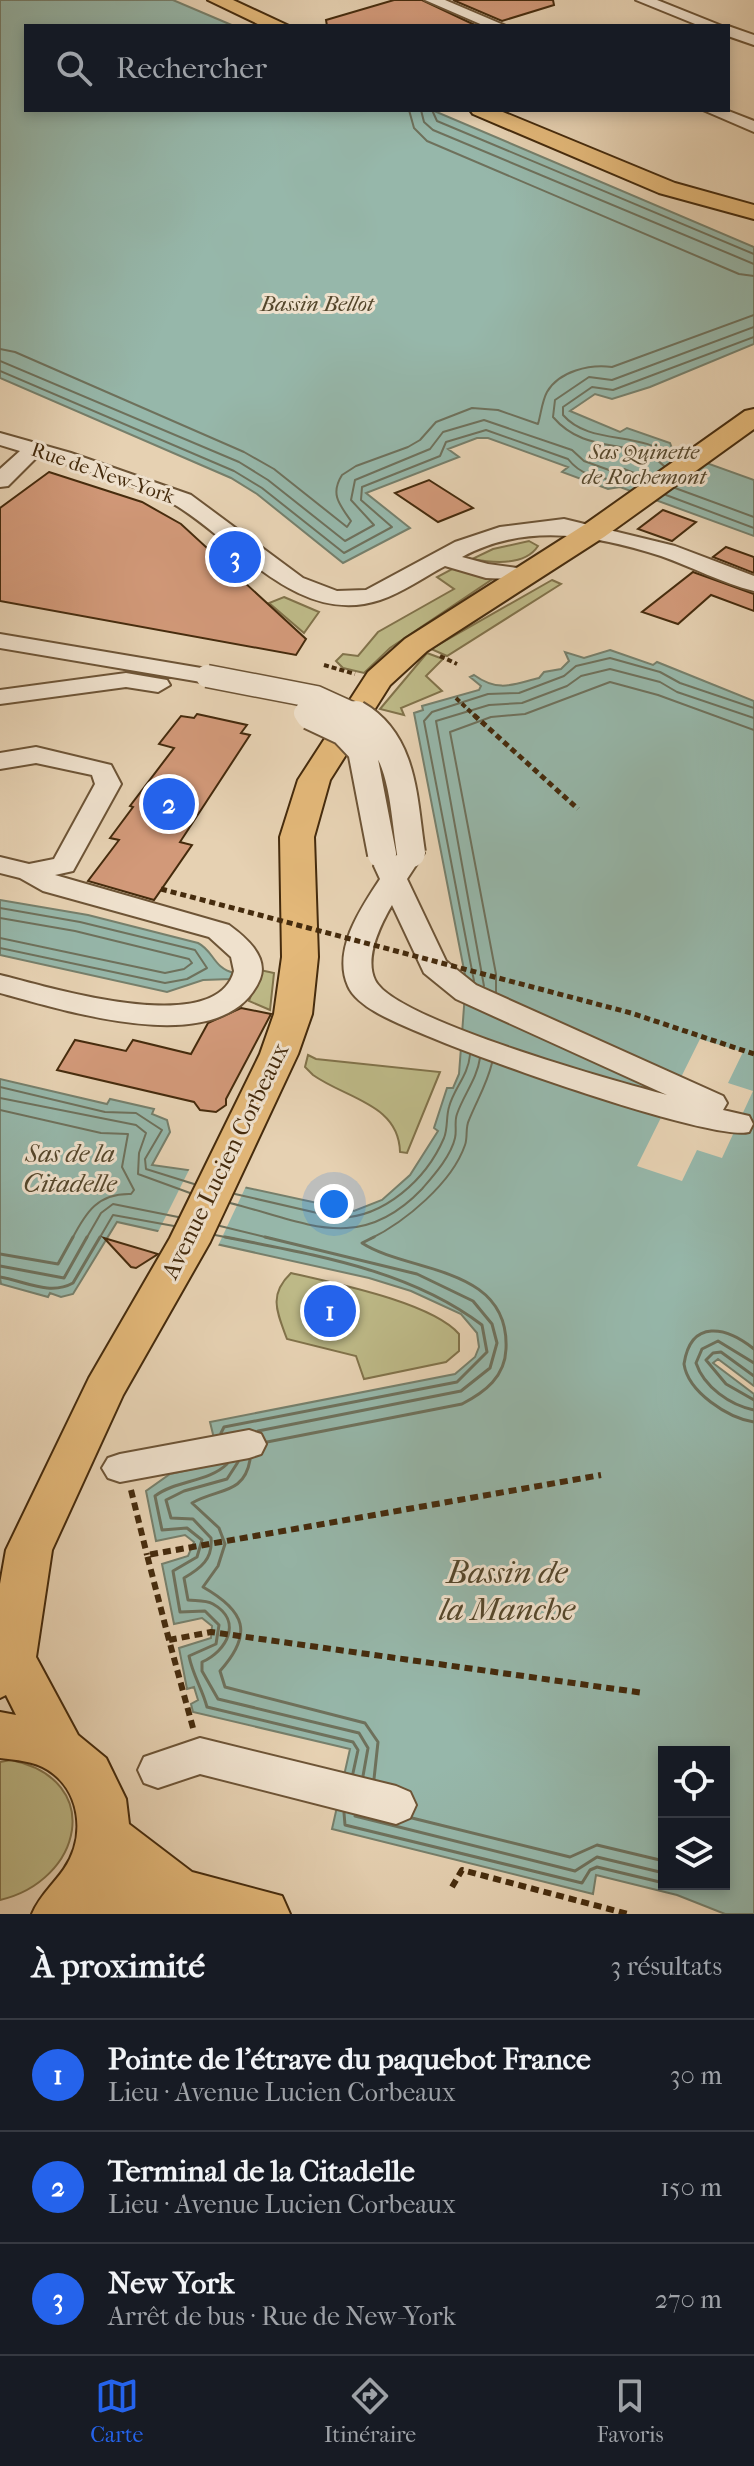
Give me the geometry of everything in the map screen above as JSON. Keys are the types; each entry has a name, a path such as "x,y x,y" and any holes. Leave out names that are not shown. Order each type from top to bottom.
{"main road":[{"path":"217,0 274,24"},
{"path":"485,112 667,188 754,212"},
{"name":"Avenue Lucien Corbeaux","path":"58,1746 6,1667 29,1550 104,1390 189,1242 279,1054 293,1014 300,957 297,837 314,780 390,668 416,645 594,531 754,417"},
{"path":"0,1735 27,1735 58,1746 82,1765 99,1791 105,1822 104,1836 92,1876 66,1908"},
{"path":"104,1836 179,1895"},
{"path":"66,1908 179,1895 263,1914"}],"street":[{"path":"432,0 493,24"},
{"path":"643,0 709,24"},
{"path":"730,32 754,40"},
{"path":"716,112 754,127"},
{"name":"Rue de New-York","path":"0,439 183,500 313,593 353,600 374,595 463,547 522,531 564,526 667,551 754,584"},
{"path":"0,481 34,449"},
{"path":"522,531 543,537 558,553"},
{"path":"443,558 486,571 525,575"},
{"path":"0,641 203,684 333,723 353,736 362,750 387,867 434,966 466,992 715,1104 738,1124 463,1041 375,1002 361,985 357,960 387,867 411,853 395,759 381,734 368,721 315,697 203,684 126,680 0,697"},
{"path":"0,761 36,755 102,770 108,784 64,865 29,872"},
{"path":"0,865 29,872 53,885 219,931 240,947 247,963 247,979 234,997 217,1007 191,1015 145,1017 0,984"},
{"path":"120,1468 249,1444"},
{"path":"158,1770 200,1756 396,1805"}],"path":[{"path":"446,658 457,664"},
{"path":"324,665 344,671"},
{"path":"456,698 578,809"},
{"path":"161,889 631,1013 754,1054"},
{"path":"120,1468 131,1489 200,1756"},
{"path":"147,1555 601,1475"},
{"path":"169,1640 211,1632 644,1693"},
{"path":"452,1887 462,1870 628,1914"}],"shaded area":[{"path":"529,541 538,546 517,560 472,559 493,549"},
{"path":"454,568 497,576 390,648 364,673 343,668 336,661 343,654 358,656 378,632 454,589 437,577"},
{"path":"552,580 561,584 447,656 431,649"},
{"path":"284,597 319,612 304,633 269,603"},
{"path":"427,653 443,659 426,676 442,691 401,708 404,715 380,709"},
{"path":"260,970 274,973 270,1010 249,1001"},
{"path":"308,1055 316,1059 440,1072 407,1153 400,1152 391,1123 381,1113 313,1075 305,1067"},
{"path":"291,1273 380,1295 427,1312 459,1334 459,1351 446,1362 364,1379 356,1356 287,1339 278,1312 277,1296"},
{"path":"11,1760 41,1771 61,1788 71,1808 72,1830 65,1853 50,1873 28,1889 0,1900 0,1762"}],"water":[{"name":"Bassin Bellot","path":"0,0 173,0 229,24 24,24 24,112 437,112 754,247 754,344 650,387 612,399 595,394 570,411 620,432 627,428 670,443 673,451 754,480 754,536 620,487 608,489 562,472 568,467 488,438 477,438 448,449 459,457 366,493 410,528 343,563 257,494 231,478 0,378"},
{"name":"Bassin de la Manche","path":"610,650 653,665 657,662 754,701 754,1386 718,1359 713,1363 754,1394 754,1914 725,1914 677,1895 596,1875 593,1894 332,1829 350,1749 193,1712 191,1704 198,1700 194,1687 187,1689 179,1648 211,1638 212,1626 202,1618 174,1624 162,1564 188,1556 194,1542 185,1535 156,1541 146,1491 170,1474 220,1463 210,1422 455,1374 475,1357 479,1347 477,1333 461,1314 411,1291 369,1278 117,1222 73,1294 61,1297 50,1293 48,1297 1,1284 0,1278 0,1079 107,1104 110,1099 154,1109 152,1114 167,1120 170,1132 152,1165 195,1171 193,1176 354,1211 382,1200 410,1175 438,1131 434,1128 447,1088 453,1088 459,1074 466,980 414,713 423,710 422,706 479,690 481,686 470,677 474,675 499,685 539,678 544,672 561,669 569,661 565,652 584,658"},
{"path":"0,900 88,915 198,943 222,967 234,973 231,979 203,980 167,992 0,955"}],"pier":[{"path":"700,1039 743,1052 728,1083 753,1091 722,1158 697,1150 682,1181 637,1166"},
{"path":"191,1166 198,1168 198,1173 247,1184 217,1248 157,1234"}],"building":[{"path":"394,0 422,0 473,24 327,24 326,20"},
{"path":"453,0 553,0 554,5 502,21"},
{"path":"49,472 142,502 181,524 306,639 296,655 0,601 0,508"},
{"path":"429,480 473,508 438,522 395,493"},
{"path":"663,510 696,522 672,541 638,529"},
{"path":"726,547 754,557 754,573 713,557"},
{"path":"693,572 754,594 754,611 711,595 678,624 642,612"},
{"path":"197,714 247,725 241,733 250,735 180,842 192,845 154,900 88,881 119,840 110,838 133,807 130,806 174,748 159,744 181,716 194,718"},
{"path":"241,1008 271,1014 226,1099 226,1105 216,1112 200,1110 194,1102 57,1070 75,1040 126,1051 133,1040 191,1054 208,1023"},
{"path":"104,1238 158,1254 136,1268 131,1267"}],"place":[{"name":"New York","path":"235,557"},
{"name":"Terminal de la Citadelle","path":"169,804"},
{"name":"Pointe de l’étrave du paquebot France","path":"330,1311"}],"water label":[{"name":"Sas Quinette de Rochemont","path":"644,464"},
{"name":"Sas de la Citadelle","path":"70,1168"}]}
